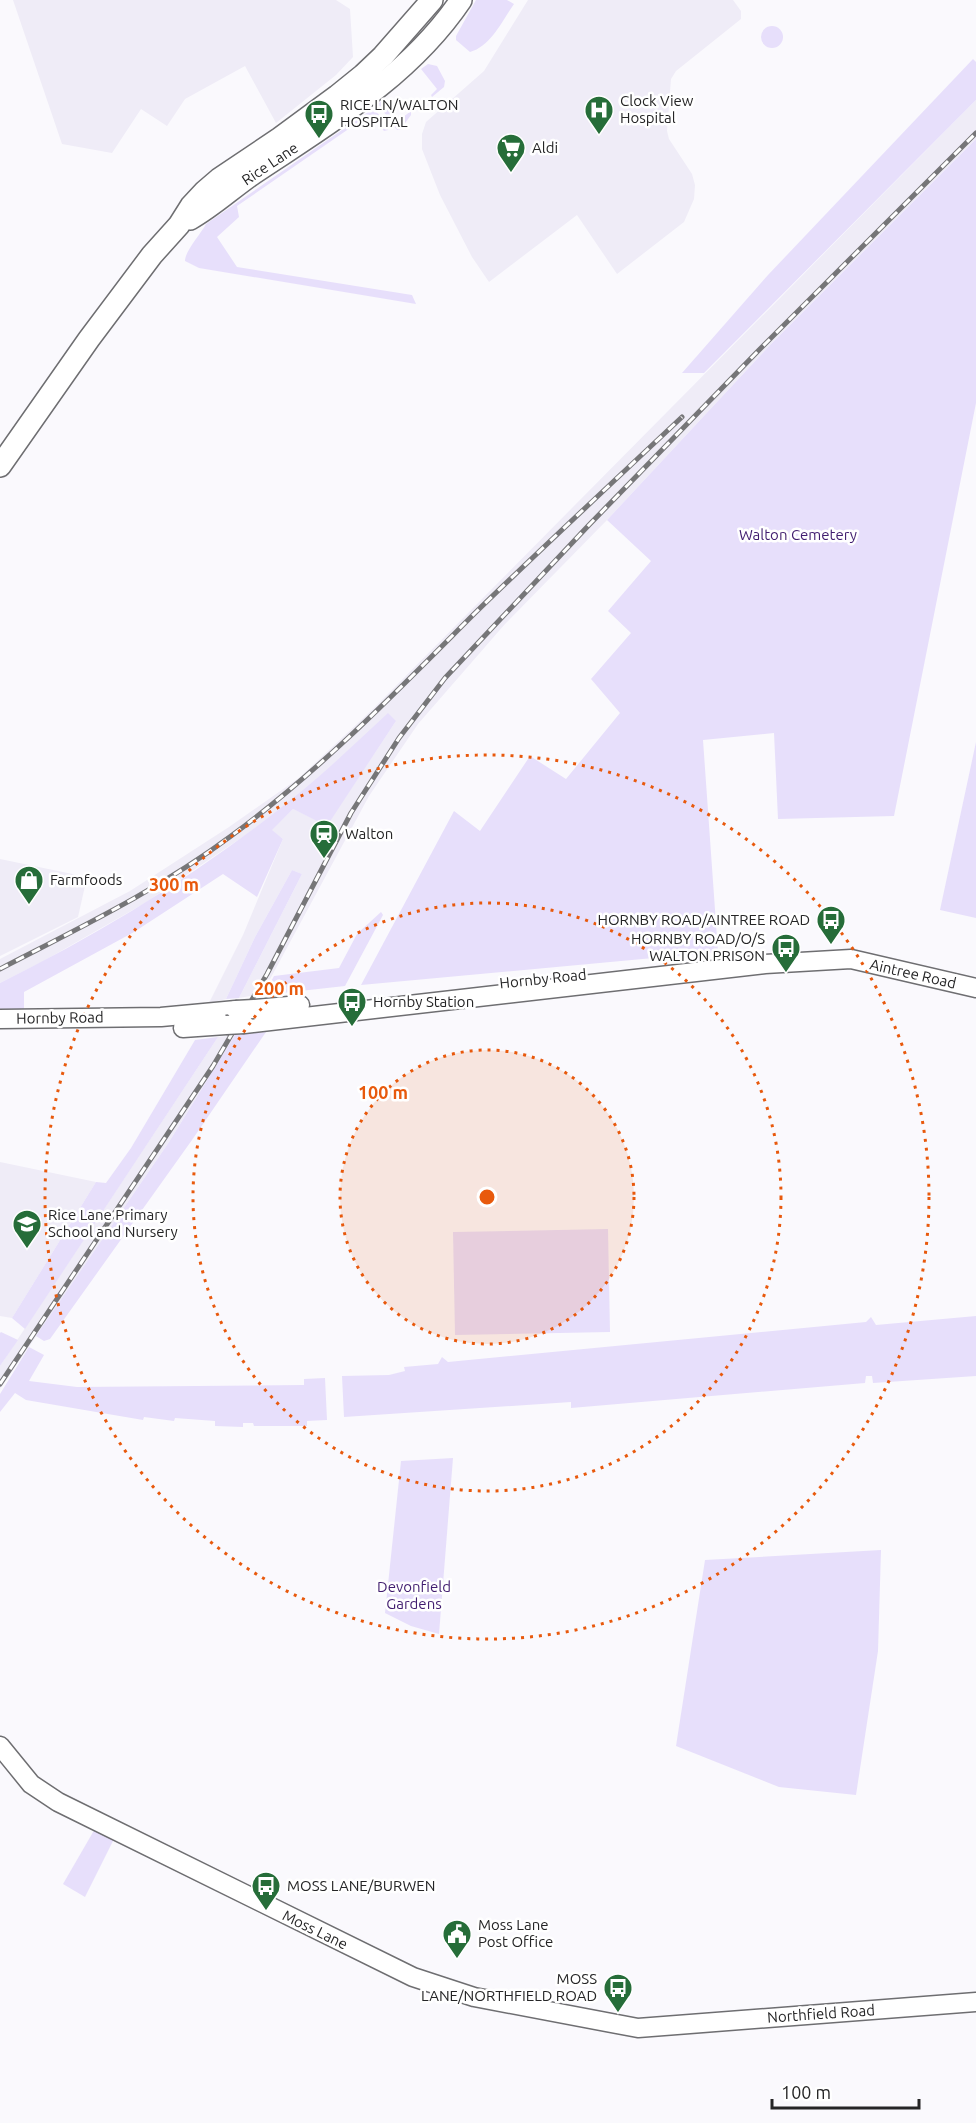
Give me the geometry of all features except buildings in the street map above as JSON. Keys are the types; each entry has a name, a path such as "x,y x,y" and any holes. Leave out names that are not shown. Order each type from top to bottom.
{"highway":[{"name":"Rice Lane","path":"0,466 89,339 192,206 219,178 280,138 363,75 383,56 432,0"},
{"name":"Rice Lane","path":"179,225 202,213 252,175 349,111 412,59 461,0"}],"main road":[{"name":"Hornby Road","path":"0,1019 240,1017 367,999 763,954 855,949 976,978"},
{"name":"Aintree Road","path":"851,959 976,988"},
{"name":"Hornby Road","path":"0,1030 240,1017 765,964 851,959"},
{"name":"Moss Lane","path":"0,1746 31,1784 58,1802 413,1977 468,1996 629,2027 666,2026"},
{"name":"Northfield Road","path":"666,2026 976,2002"}],"shaded area":[{"path":"13,0 336,0 350,9 353,57 336,75 276,123 245,66 185,99 167,126 141,109 112,153 62,144"},
{"name":"Clock View Hospital","path":"528,0 733,0 741,11 741,19 676,71 671,79 667,131 669,139 692,174 695,185 694,199 684,222 617,274 577,215 489,282 472,257 440,195 422,149 422,134 426,122 484,71"},
{"path":"976,100 976,139 771,344 607,520 505,624 418,724 369,796 262,994 239,998 302,874 292,870 255,937 226,999 209,1003 243,935 283,839 271,830 293,809 327,825 396,721 247,834 145,903 40,963 0,983 0,959 130,891 229,827 299,778 373,709"},
{"path":"0,859 87,877 78,917 0,956"},
{"path":"235,1035 169,1142 0,1389 0,1366 218,1037"},
{"name":"Rice Lane Primary School and Nursery","path":"0,1162 96,1182 12,1318 0,1316"}],"green space":[{"path":"476,0 507,0 514,4 490,39 470,52 456,40 456,36"},
{"path":"772,26 780,29 783,37 780,45 772,48 764,45 761,37 764,29"},
{"path":"973,59 976,62 976,100 704,373 682,373 768,275"},
{"path":"428,64 437,66 445,81 444,87 432,97 431,95 437,89 421,69"},
{"path":"381,101 398,121 411,111 411,115 400,130 397,130 378,104"},
{"path":"375,111 387,122 388,130 384,131 373,117 366,117 237,206 239,217 217,237 237,267 412,295 416,304 199,268 185,261 190,248 206,224 368,112"},
{"name":"Walton Cemetery","path":"976,139 976,403 894,816 778,819 774,733 703,740 718,952 361,985 454,811 480,831 530,756 566,779 620,713 591,679 631,633 608,611 651,561 607,520 771,344"},
{"path":"388,713 396,721 327,826 293,809 272,830 283,839 257,897 223,874 134,932 24,992 24,1009 0,1009 0,983 119,919 232,845 314,781"},
{"path":"976,742 976,918 940,910"},
{"path":"292,870 302,874 239,998 226,999 255,937"},
{"path":"381,912 383,915 345,986 264,995 274,976 339,968 357,934"},
{"path":"266,1032 50,1339 44,1341 36,1336 169,1142 235,1035"},
{"path":"218,1037 25,1329 12,1318 96,1182 106,1183 131,1148 195,1040"},
{"path":"608,1229 610,1332 455,1335 453,1232"},
{"path":"976,1316 976,1376 873,1383 872,1376 866,1376 865,1383 571,1408 571,1402 344,1417 342,1376 389,1375 405,1371 404,1367 438,1364 442,1357 448,1362 866,1322 871,1317 876,1325"},
{"path":"0,1333 18,1340 0,1366"},
{"path":"29,1347 44,1355 29,1381 77,1387 304,1385 304,1379 325,1378 327,1420 307,1421 307,1426 254,1426 253,1423 243,1423 243,1427 215,1426 215,1421 175,1418 174,1421 144,1417 143,1420 26,1400 15,1393 0,1412 0,1394"},
{"name":"Devonfield Gardens","path":"453,1458 439,1634 411,1626 385,1613 401,1461"},
{"path":"881,1550 878,1651 856,1795 779,1787 676,1746 705,1560"},
{"path":"96,1827 115,1837 85,1897 63,1884"}],"railway":[{"path":"0,1384 213,1066 267,974 351,813 399,738 445,678 588,526 759,350 976,133"},
{"path":"0,969 148,891 204,855 264,811 358,729 501,588 682,417"}],"place":[{"name":"Clock View Hospital","path":"599,136"},
{"name":"RICE LN/WALTON HOSPITAL","path":"319,140"},
{"name":"Aldi","path":"511,174"},
{"name":"Walton","path":"324,860"},
{"name":"Farmfoods","path":"29,906"},
{"name":"HORNBY ROAD/AINTREE ROAD","path":"831,946"},
{"name":"HORNBY ROAD/O/S WALTON PRISON","path":"786,974"},
{"name":"Hornby Station","path":"352,1028"},
{"name":"Rice Lane Primary School and Nursery","path":"27,1250"},
{"name":"MOSS LANE/BURWEN","path":"266,1912"},
{"name":"Moss Lane Post Office","path":"457,1960"},
{"name":"MOSS LANE/NORTHFIELD ROAD","path":"618,2014"}]}
